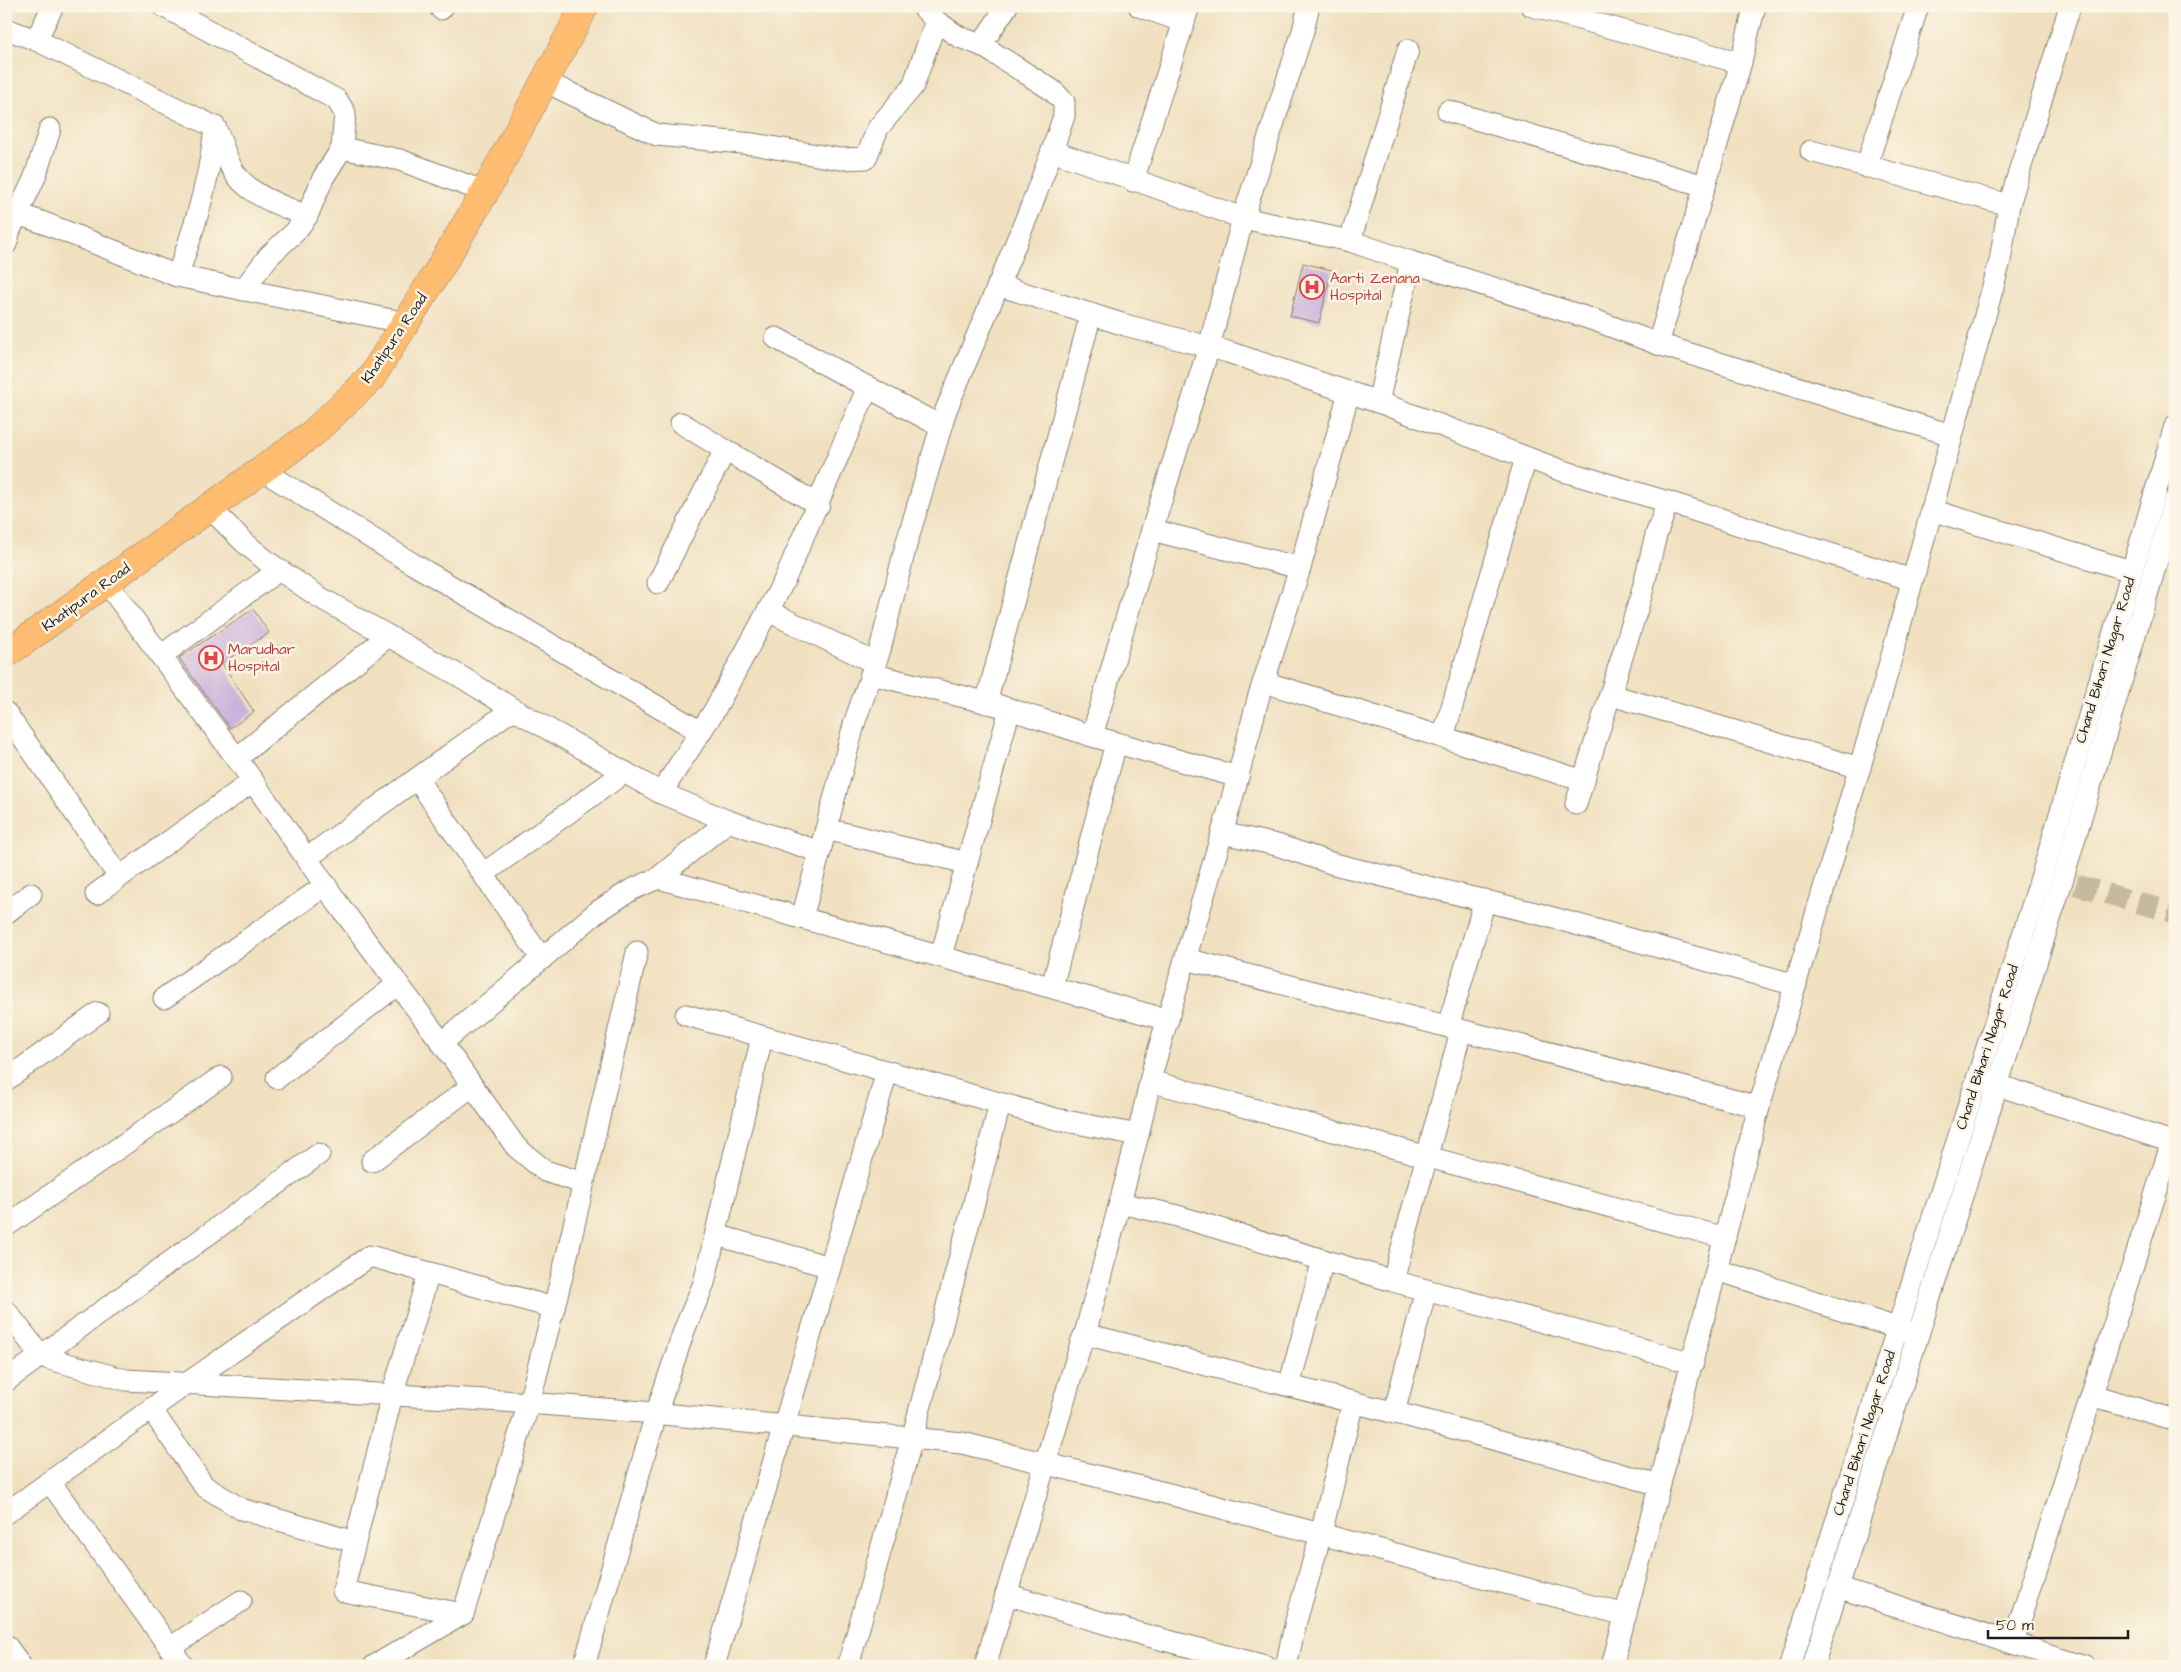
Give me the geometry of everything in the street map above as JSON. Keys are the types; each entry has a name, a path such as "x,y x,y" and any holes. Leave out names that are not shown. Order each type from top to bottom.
{"main road":[{"name":"Khatipura Road","path":"6,654 312,434 371,378 438,271 484,192 585,6"}],"street":[{"path":"36,40 53,6"},
{"path":"162,6 337,100 345,113 342,148 323,178 307,216 295,232 269,256 243,290"},
{"path":"981,45 1007,6"},
{"path":"1133,181 1187,14 1139,6"},
{"path":"1532,6 1741,63"},
{"path":"1658,344 1741,63 1755,6"},
{"path":"1866,167 1918,6"},
{"path":"1612,1666 1759,1107 1860,768 2000,261 2009,205 2070,6"},
{"path":"1092,736 1152,530 1209,347 1243,218 1303,32 1308,9"},
{"path":"544,81 657,135 753,144 840,159 866,158 878,128 913,86 929,13 958,37 981,45 1052,90 1064,102 1064,116 1031,207 946,410 906,545 873,669 855,722 802,918"},
{"path":"6,30 36,40 215,127 231,167 239,178 258,195 307,216"},
{"path":"1350,241 1408,50"},
{"path":"1448,111 1705,186"},
{"path":"177,276 190,242 205,183 215,127"},
{"path":"6,244 12,212 35,177 50,129"},
{"path":"342,148 400,160 484,192"},
{"path":"1052,151 1243,218 1350,241 1594,320 1658,344 1952,435"},
{"path":"1812,152 2009,205"},
{"path":"12,212 177,276 406,323"},
{"path":"1378,402 1411,262"},
{"path":"998,285 1091,314 1209,347 1349,392 1526,458 1912,580"},
{"path":"986,702 1091,314"},
{"path":"776,338 942,427"},
{"path":"661,793 714,711 784,581 819,505 868,387"},
{"path":"985,1666 1044,1463 1085,1334 1138,1135 1150,1081 1264,682 1300,568 1349,392"},
{"path":"682,424 819,505"},
{"name":"Chand Bihari Nagar Road","path":"1812,1666 1918,1336 2042,875 2175,426"},
{"path":"658,583 725,450"},
{"path":"1443,737 1526,458"},
{"path":"262,470 413,564 701,732"},
{"path":"1576,804 1641,596 1656,535 1668,502"},
{"name":"Chand Bihari Nagar Road","path":"1790,1666 1898,1328 2062,881 2174,503"},
{"path":"210,508 245,543 279,570 319,597 661,793 728,821 820,852"},
{"path":"1931,510 2132,571"},
{"path":"1152,530 1300,568"},
{"path":"162,655 279,570"},
{"path":"106,582 237,758 326,885 516,1147 545,1171 584,1183"},
{"path":"768,611 873,669 1010,709 1092,736 1238,777"},
{"path":"237,758 388,636"},
{"path":"1264,682 1584,782"},
{"path":"1611,695 1860,768"},
{"path":"307,858 513,709"},
{"path":"941,956 1010,709"},
{"path":"6,713 119,877"},
{"path":"1052,987 1116,742"},
{"path":"483,874 625,772"},
{"path":"417,779 542,959"},
{"path":"96,894 253,781"},
{"path":"442,1043 597,912 631,890 658,878 728,821"},
{"path":"826,829 967,863"},
{"path":"1222,833 1277,845 1334,864 1485,900 1796,985"},
{"path":"658,878 1168,1020"},
{"path":"164,998 326,885"},
{"path":"6,913 31,894"},
{"path":"1393,1281 1427,1156 1454,1029 1485,900"},
{"path":"374,1666 463,1614 529,1403 554,1308 636,952"},
{"path":"1186,959 1759,1107"},
{"path":"277,1078 398,984"},
{"path":"6,1080 98,1012"},
{"path":"686,1015 1056,1119 1138,1135"},
{"path":"584,1666 656,1414 685,1328 704,1283 762,1037"},
{"path":"714,1666 887,1072"},
{"path":"6,1226 221,1077"},
{"path":"1150,1081 1725,1238"},
{"path":"1987,1082 2174,1143 2013,1643"},
{"path":"372,1161 472,1086"},
{"path":"848,1666 912,1439 1000,1104"},
{"path":"6,1381 42,1353 319,1154"},
{"path":"1120,1203 1174,1215 1393,1281 1693,1363"},
{"path":"716,1235 830,1267"},
{"path":"6,1513 186,1384 370,1256 554,1308"},
{"path":"1290,1386 1323,1260"},
{"path":"1717,1270 1918,1336"},
{"path":"429,1273 392,1395 343,1591 463,1614"},
{"path":"1394,1413 1426,1290"},
{"path":"6,1311 35,1348 49,1359 126,1380 529,1403 962,1443 1321,1534 1626,1615"},
{"path":"1085,1334 1353,1402 1660,1485"},
{"path":"2092,1395 2175,1420"},
{"path":"1286,1666 1353,1402"},
{"path":"152,1409 204,1486 241,1509 355,1542"},
{"path":"50,1482 184,1666"},
{"path":"1837,1588 2085,1666"},
{"path":"1006,1594 1141,1634 1265,1666"},
{"path":"170,1648 241,1601"},
{"path":"6,1645 21,1666"}],"building":[{"path":"1303,263 1332,270 1319,323 1290,316"},
{"path":"253,609 269,633 222,663 254,712 230,728 179,658"}],"tunnel":[{"path":"2045,876 2175,913"}],"place":[{"name":"Aarti Zenana Hospital","path":"1312,287"},
{"name":"Marudhar Hospital","path":"211,658"}]}
